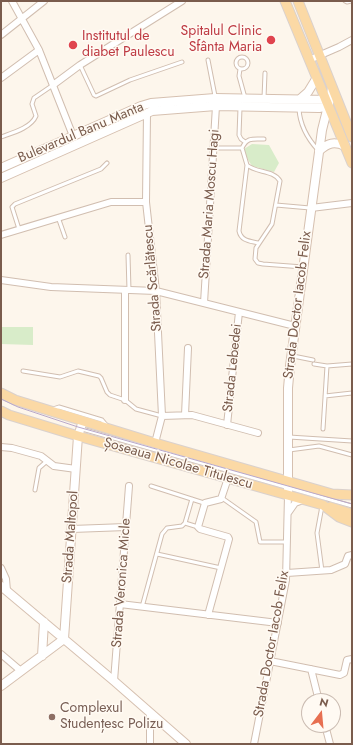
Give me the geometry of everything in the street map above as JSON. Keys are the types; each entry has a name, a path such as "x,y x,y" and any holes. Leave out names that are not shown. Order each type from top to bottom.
{"main road":[{"path":"285,1 309,60 324,104 348,144 352,163"},
{"path":"298,1 332,85 324,104"},
{"path":"324,104 352,137"},
{"name":"Șoseaua Nicolae Titulescu","path":"1,393 15,400 50,411 81,428 228,478 288,488 352,495"},
{"name":"Șoseaua Nicolae Titulescu","path":"1,411 9,415 81,428 109,429 155,442 288,488 322,505 339,517 352,522"},
{"path":"332,494 352,500"},
{"path":"322,505 352,514"}],"street":[{"path":"12,1 39,50 73,136"},
{"path":"1,35 44,1"},
{"path":"53,85 80,65 182,1"},
{"path":"309,60 352,40"},
{"path":"1,78 39,50"},
{"path":"299,103 316,79"},
{"name":"Bulevardul Banu Manta","path":"1,178 147,112 245,98 264,98 299,103"},
{"name":"Bulevardul Banu Manta","path":"1,168 146,105 216,102 240,106 299,103 324,104"},
{"name":"Strada Maria Moscu Hagi","path":"204,303 216,102"},
{"name":"Strada Doctor Iacob Felix","path":"254,744 287,573 288,388 310,208 322,130 324,104"},
{"name":"Strada Scărlătescu","path":"147,112 146,202 156,291 162,416 155,442"},
{"path":"319,151 331,143 348,144"},
{"path":"1,235 111,202 146,202"},
{"path":"310,208 352,203"},
{"path":"1,280 50,287 156,291 295,326"},
{"path":"125,400 127,290"},
{"name":"Strada Lebedei","path":"227,425 239,312"},
{"path":"186,415 188,348"},
{"path":"162,416 192,415 258,433"},
{"name":"Strada Maltopol","path":"64,639 76,469 81,428"},
{"path":"1,447 12,448 41,456 49,464 54,466 76,469"},
{"path":"208,615 229,538 200,529 198,527 205,503 220,500 222,498 228,478"},
{"name":"Strada Veronica Micle","path":"114,681 129,486"},
{"path":"288,512 301,495"},
{"path":"72,529 126,527"},
{"path":"287,573 333,569 345,564 348,556 352,555"},
{"path":"1,568 6,579 4,588 186,744"},
{"path":"120,604 278,623"},
{"path":"42,656 44,622"},
{"path":"1,686 64,639"},
{"path":"1,654 22,671"},
{"path":"270,661 342,675 347,660 352,659"},
{"path":"312,669 317,693"},
{"path":"150,713 150,744"},
{"path":"327,733 330,744"}],"lane":[{"path":"345,1 351,1"},
{"path":"208,60 216,102"},
{"path":"80,65 94,95 96,96 130,80 182,62"},
{"path":"240,69 239,76 245,98"},
{"path":"264,98 265,73"},
{"path":"1,136 26,126 34,121 36,116 32,104 34,98 53,85"},
{"path":"299,103 303,129 307,137 319,151"},
{"path":"240,106 239,135 245,142"},
{"path":"258,243 242,238 239,231 247,166 242,148 245,142 249,140 264,139"},
{"path":"213,148 242,148"},
{"path":"19,229 12,208 15,204 101,169 107,163"},
{"path":"247,166 255,170 276,175 280,181 272,224 258,243 254,252 255,259 258,262 303,267"},
{"path":"276,205 310,208"},
{"path":"58,217 65,237"},
{"path":"127,290 128,255"},
{"path":"291,356 313,360"},
{"path":"314,364 327,366 352,364"},
{"path":"323,429 327,366"},
{"path":"22,370 60,377 78,371 99,376 110,395 125,400 136,409 162,416"},
{"path":"325,396 352,393"},
{"path":"50,411 59,407 102,420 109,429"},
{"name":"Șoseaua Nicolae Titulescu","path":"81,428 288,488"},
{"path":"288,436 352,441"},
{"path":"288,450 321,446 352,455"},
{"path":"35,490 39,468 47,461"},
{"path":"151,486 205,503"},
{"path":"301,495 352,506"},
{"path":"222,498 256,522 260,542 287,542"},
{"path":"142,607 164,530 171,527 182,526 185,523 192,499"},
{"path":"322,505 317,533 322,571"},
{"path":"185,523 198,527"},
{"path":"157,554 221,568"}],"green space":[{"path":"252,144 269,145 279,163 274,172 252,166 244,149"},
{"path":"1,327 33,327 33,345 1,344"}],"tram line":[{"path":"1,399 18,407 78,427 352,504"}],"place":[{"name":"Spitalul Clinic Sfânta Maria","path":"271,40"},
{"name":"Institutul de diabet Paulescu","path":"73,45"},
{"name":"Complexul Studențesc Polizu","path":"52,717"}]}
